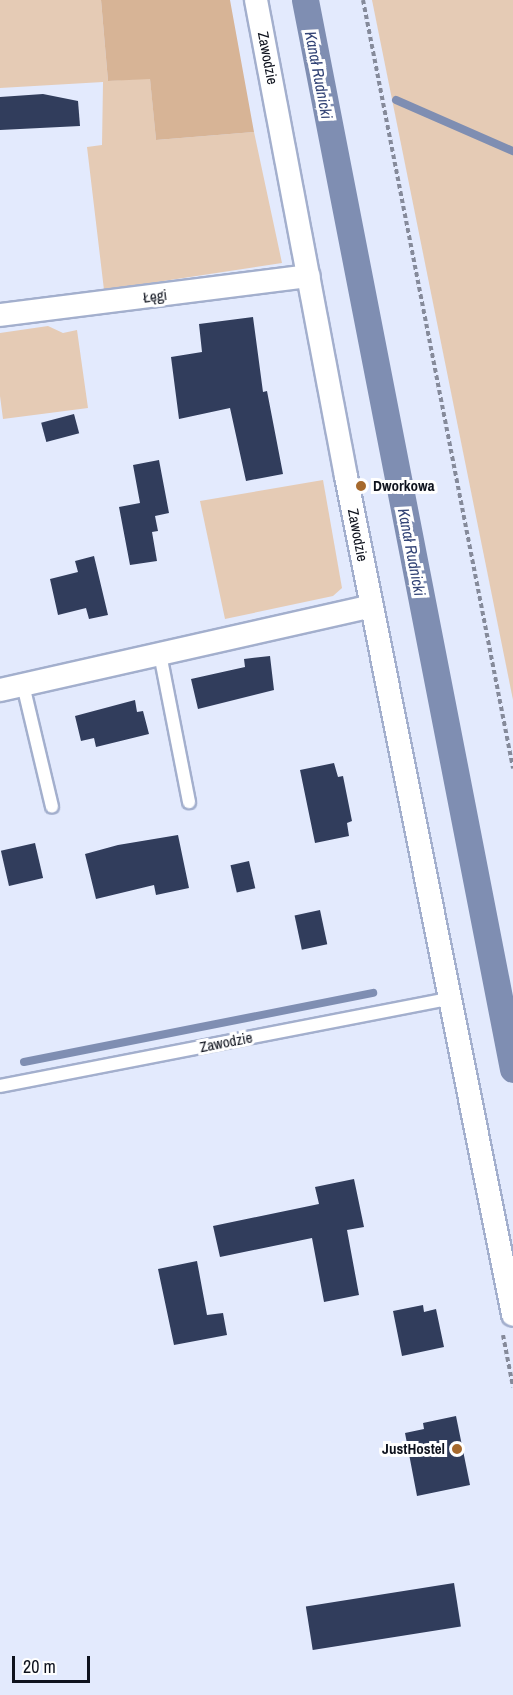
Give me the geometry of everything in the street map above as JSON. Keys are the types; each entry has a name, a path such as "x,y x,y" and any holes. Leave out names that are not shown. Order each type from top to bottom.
{"street":[{"name":"Zawodzie","path":"256,0 372,606 452,999 507,1322"},
{"name":"Łęgi","path":"0,315 309,276"},
{"path":"0,690 372,606"}],"lane":[{"path":"160,654 189,802"},
{"path":"23,685 52,807"},
{"name":"Zawodzie","path":"0,1086 452,999"}],"path":[{"path":"363,0 513,768"},
{"path":"507,1322 513,1387"}],"shaded area":[{"path":"0,0 101,0 108,81 150,78 156,140 254,132 282,263 104,290 87,147 102,145 103,82 0,88"},
{"path":"101,0 230,0 254,132 156,140 150,79 108,81"},
{"path":"372,0 513,0 513,700"},
{"path":"48,326 63,333 77,330 88,408 3,419 0,396 0,333"},
{"path":"323,480 342,588 333,596 225,619 200,501"}],"building":[{"path":"43,94 78,101 80,126 0,130 0,97"},
{"path":"253,317 263,392 267,391 283,474 246,481 230,408 179,419 171,357 202,352 199,324"},
{"path":"74,414 79,433 46,442 41,423"},
{"path":"159,460 169,513 155,516 158,531 152,532 157,561 130,565 119,507 140,503 133,465"},
{"path":"94,556 108,615 89,619 86,608 58,615 50,579 78,572 75,561"},
{"path":"270,656 274,690 198,709 191,679 245,667 244,659"},
{"path":"135,700 137,712 143,711 149,734 96,747 94,738 81,741 75,716"},
{"path":"334,763 338,777 343,776 352,821 347,823 349,836 315,843 300,770"},
{"path":"178,835 189,888 156,895 154,885 96,899 85,854 118,845"},
{"path":"35,843 43,878 9,886 1,851"},
{"path":"249,861 255,888 237,893 230,865"},
{"path":"320,910 327,944 302,950 295,915"},
{"path":"354,1179 364,1227 347,1230 359,1295 324,1302 312,1238 220,1257 213,1226 319,1204 315,1187"},
{"path":"197,1261 207,1315 223,1313 227,1335 174,1345 158,1269"},
{"path":"423,1305 424,1312 436,1309 444,1347 402,1356 393,1311"},
{"path":"456,1416 470,1485 417,1496 405,1433 424,1429 423,1423"},
{"path":"454,1583 461,1626 313,1650 306,1606"}],"waterway":[{"name":"Kanał Rudnicki","path":"305,0 513,1069"},
{"path":"396,100 513,151"},
{"path":"24,1062 373,993"}],"place":[{"name":"Dworkowa","path":"361,486"},
{"name":"JustHostel","path":"457,1449"}]}
